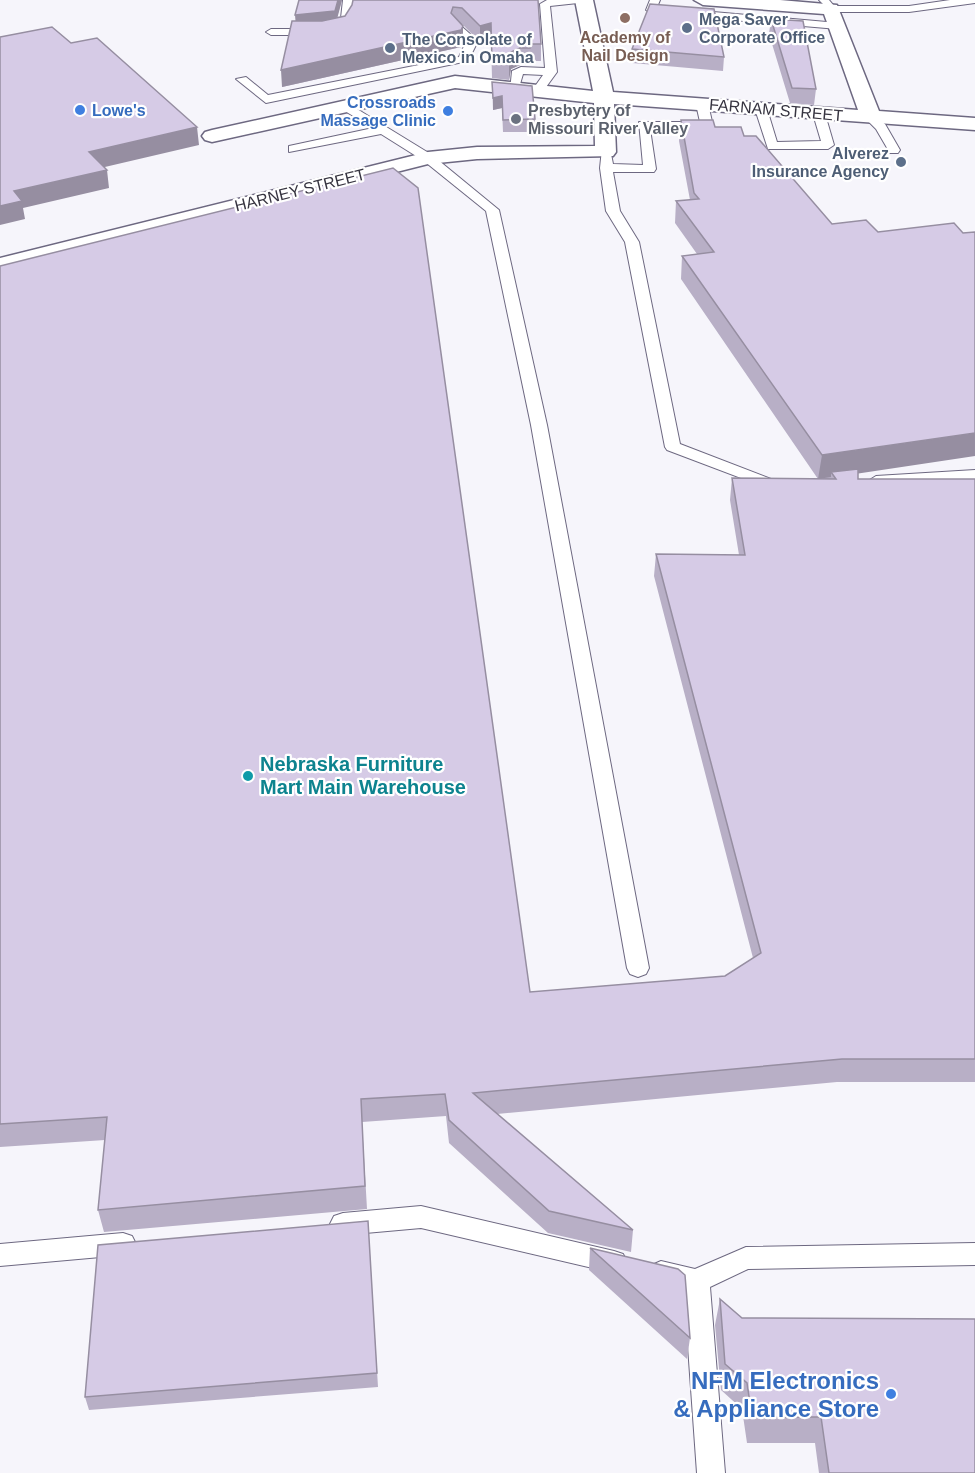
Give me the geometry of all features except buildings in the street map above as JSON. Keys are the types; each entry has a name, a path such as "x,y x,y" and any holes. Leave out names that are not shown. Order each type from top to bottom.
{"street":[{"path":"584,0 604,97 606,160"},
{"path":"712,6 831,12 871,118"},
{"path":"598,69 633,89 692,103"},
{"name":"FARNAM STREET","path":"212,136 442,83 871,118 975,124"},
{"name":"HARNEY STREET","path":"0,265 428,158 477,153 606,160"}],"lane":[{"path":"275,32 290,38 323,38 337,34 343,30 345,24 348,0"},
{"path":"537,92 551,72 545,4 559,0 578,0"},
{"path":"655,0 651,10 712,6"},
{"path":"831,12 909,9 974,0"},
{"path":"242,79 266,99 464,59 472,41 457,28"},
{"path":"429,66 442,83"},
{"path":"514,89 516,73 521,70 551,72"},
{"path":"692,103 706,126 643,125 650,169 606,160 613,211 632,242 673,447 776,487 798,487"},
{"path":"344,105 428,158 492,210 539,425 638,968"},
{"path":"761,109 772,146 828,145 819,114"},
{"path":"871,118 882,127 894,150"},
{"path":"293,149 382,130"},
{"path":"860,483 975,475"},
{"path":"316,1227 421,1217 696,1281 746,1258 975,1254"},
{"path":"0,1255 152,1242"},
{"path":"696,1281 711,1473"}],"place":[{"name":"Academy of Nail Design","path":"625,18"},
{"name":"Mega Saver Corporate Office","path":"687,28"},
{"name":"The Consolate of Mexico in Omaha","path":"390,48"},
{"name":"Lowe's","path":"80,110"},
{"name":"Crossroads Massage Clinic","path":"448,111"},
{"name":"Presbytery of Missouri River Valley","path":"516,119"},
{"name":"Alverez Insurance Agency","path":"901,162"},
{"name":"Nebraska Furniture Mart Main Warehouse","path":"248,776"},
{"name":"NFM Electronics & Appliance Store","path":"891,1394"}]}
